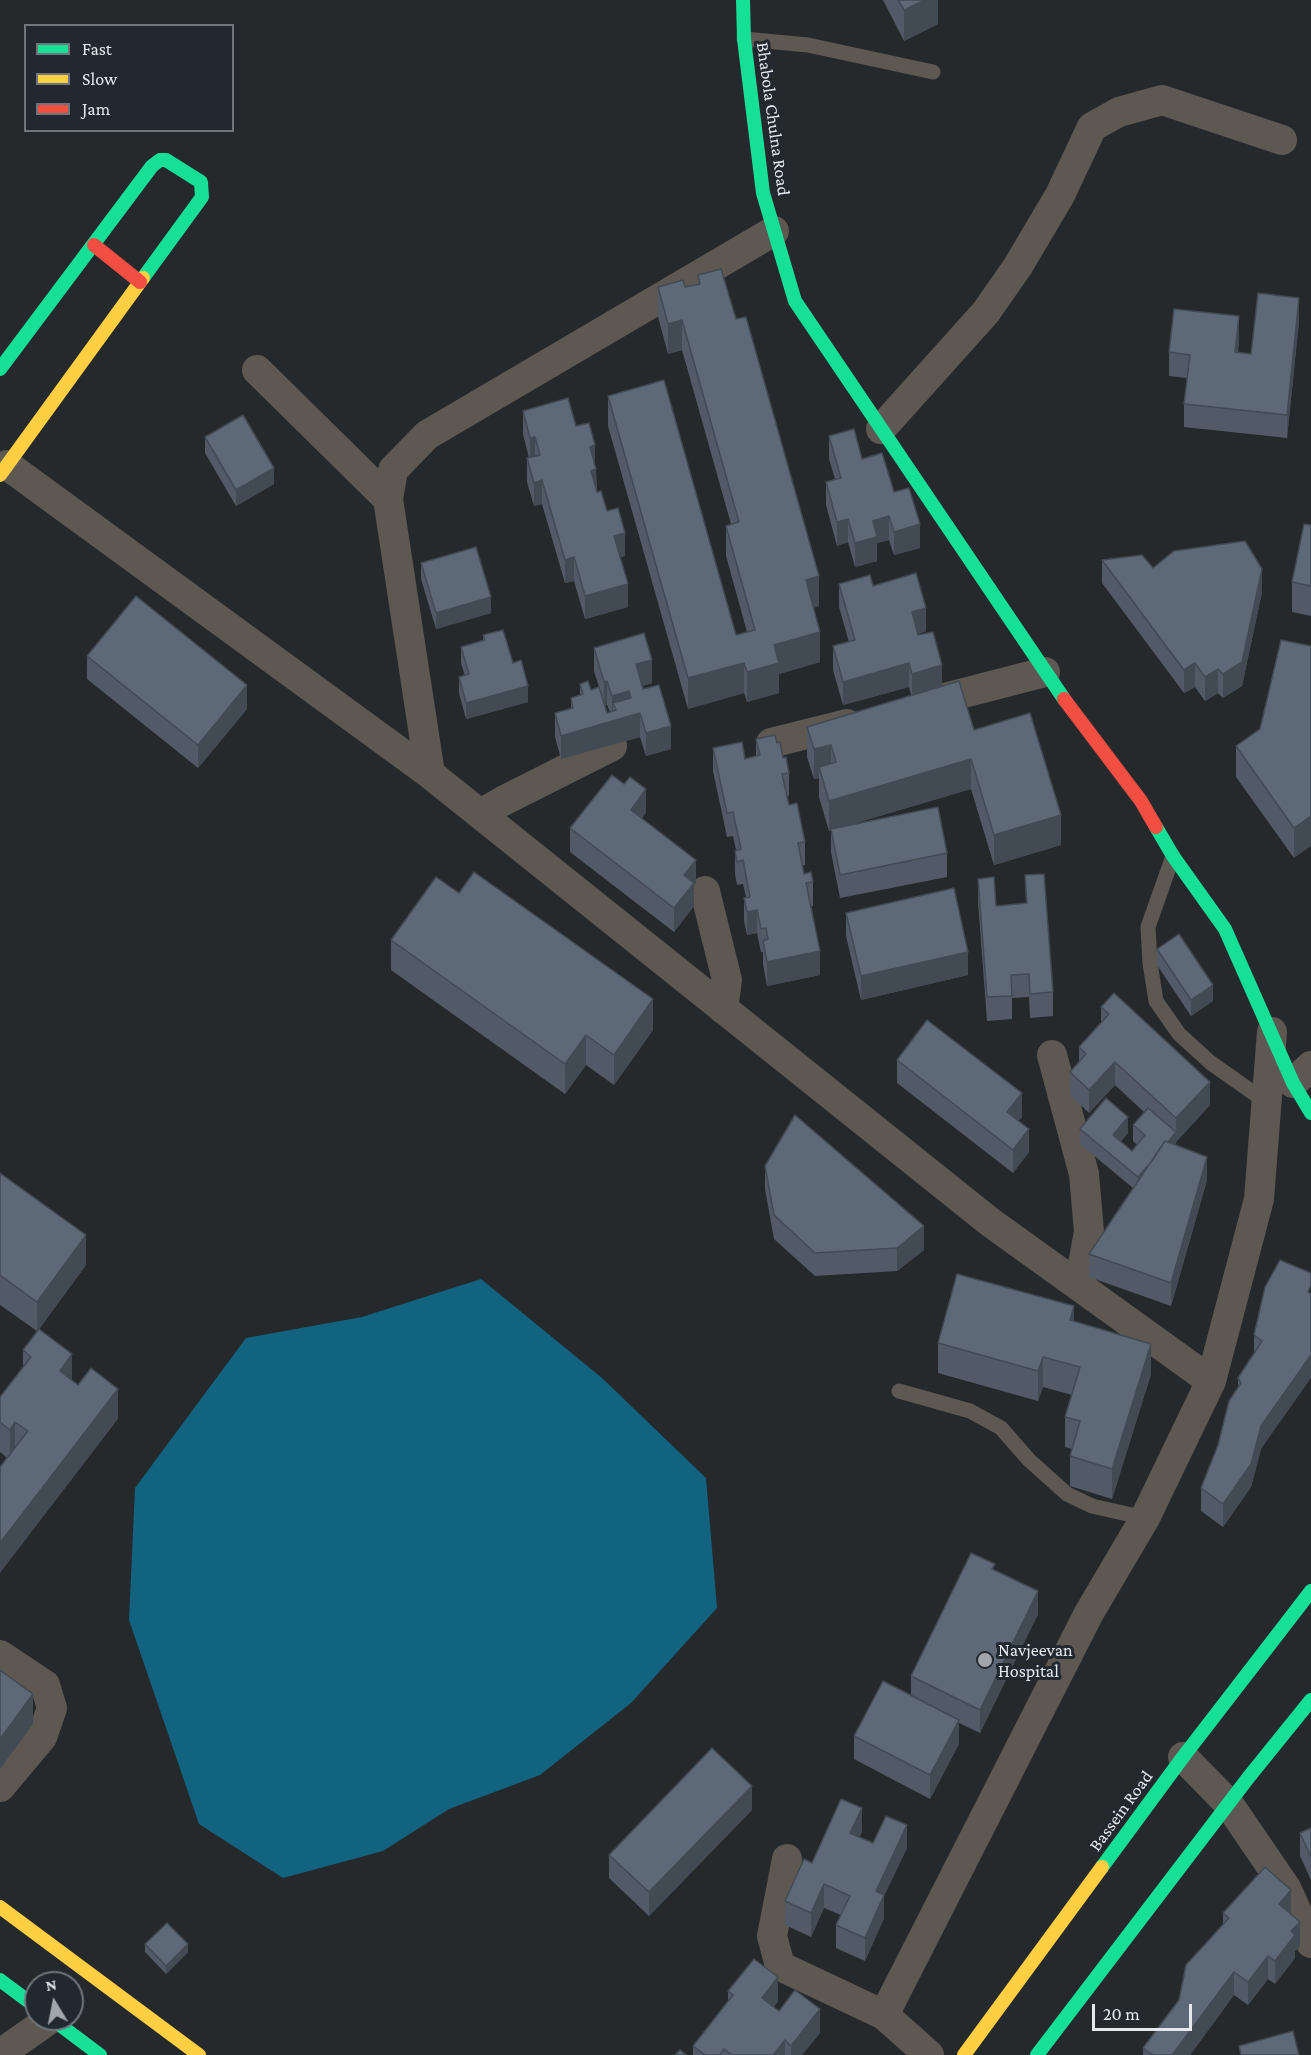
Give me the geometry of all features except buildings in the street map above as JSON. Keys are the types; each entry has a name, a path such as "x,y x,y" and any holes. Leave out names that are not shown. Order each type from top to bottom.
{"street":[{"name":"Bhabola Chulna Road","path":"743,0 744,39 763,193 795,301 1067,704 1141,801 1173,856 1225,930 1272,1032 1302,1074 1311,1113"},
{"path":"881,429 986,312 1018,266 1060,195 1092,127 1119,112 1162,100 1282,140"},
{"path":"0,369 152,166 160,160 173,163 201,182 202,197 4,470 430,774 990,1222 1211,1381"},
{"path":"430,774 388,499 393,470 427,435 774,231"},
{"path":"94,245 140,282"},
{"path":"257,370 388,499"},
{"path":"771,743 1046,672"},
{"path":"480,814 612,746"},
{"path":"705,891 727,980 723,1010"},
{"path":"884,2014 1089,1613 1145,1518 1211,1381 1259,1199 1272,1032"},
{"path":"1052,1055 1084,1174 1089,1232 1079,1286"},
{"name":"Bassein Road","path":"964,2055 1183,1757 1311,1591"},
{"path":"0,1654 45,1685 52,1708 42,1737 0,1787"},
{"path":"1037,2055 1228,1803 1311,1700"},
{"path":"1183,1757 1228,1803 1286,1888 1311,1943"},
{"path":"787,1859 772,1936 780,1966 884,2014 929,2055"},
{"path":"0,1907 199,2055"},
{"path":"0,1980 24,1998"},
{"path":"0,2054 34,2031"},
{"path":"67,2031 100,2055"}],"lane":[{"path":"744,39 808,45 933,72"},
{"path":"1173,856 1148,927 1150,963 1156,1000 1179,1034 1211,1063 1268,1103"},
{"path":"899,1391 970,1411 1001,1428 1029,1460 1067,1494 1092,1506 1145,1518"}],"water":[{"path":"481,1279 602,1378 706,1478 717,1608 631,1703 540,1775 449,1809 383,1851 283,1878 199,1824 129,1620 135,1488 246,1338 362,1317"}],"traffic: fast":[{"path":"743,0 744,39 763,193 795,301 1064,699"},
{"path":"0,369 152,166 160,160 166,160 201,182 202,197 143,278"},
{"path":"1156,827 1173,856 1225,929 1293,1083 1311,1113"},
{"path":"1102,1867 1183,1757 1311,1591"},
{"path":"1037,2055 1248,1778 1311,1700"},
{"path":"0,1980 24,1998"},
{"path":"68,2031 100,2055"}],"traffic: slow":[{"path":"0,475 143,278"},
{"path":"964,2055 1102,1867"},
{"path":"0,1907 199,2055"}],"traffic: jam":[{"path":"94,245 140,282"},
{"path":"1064,699 1141,801 1156,827"}],"place":[{"name":"Navjeevan Hospital","path":"985,1660"}]}
